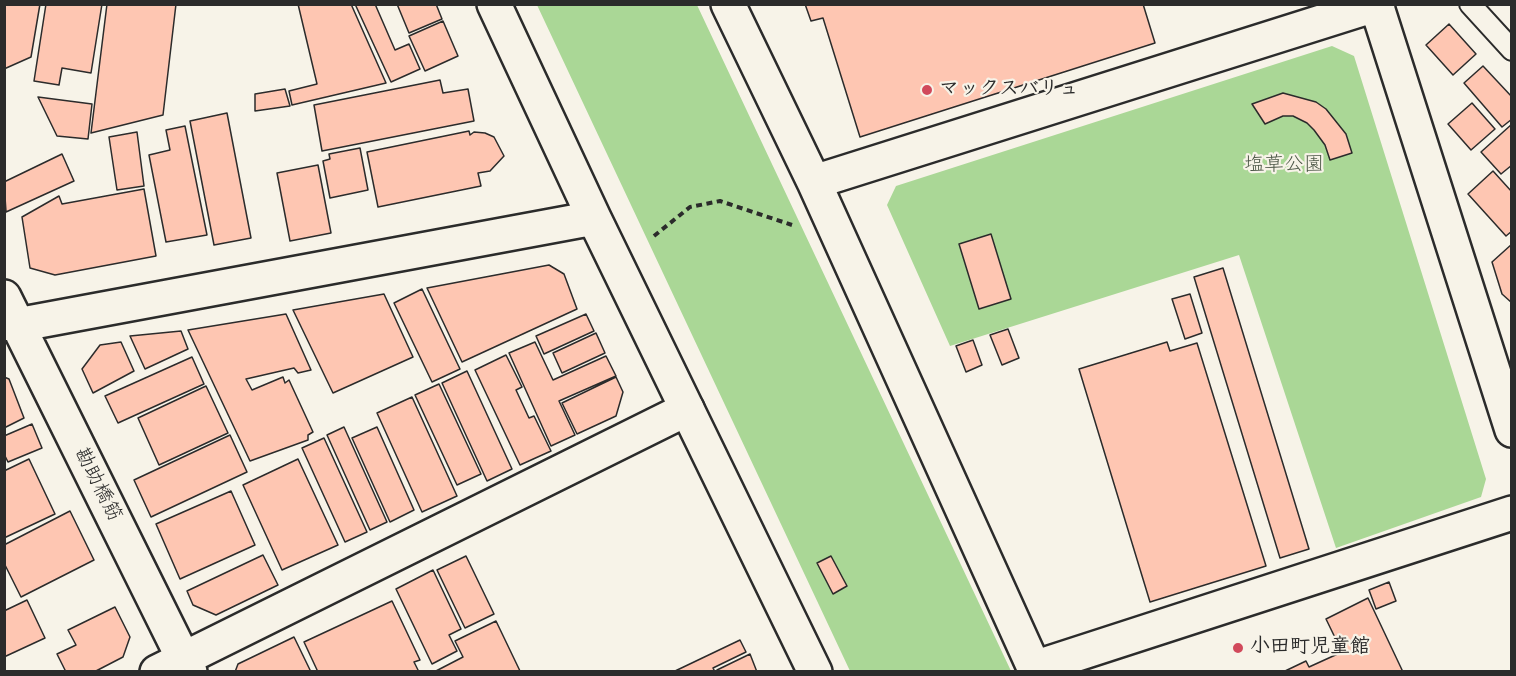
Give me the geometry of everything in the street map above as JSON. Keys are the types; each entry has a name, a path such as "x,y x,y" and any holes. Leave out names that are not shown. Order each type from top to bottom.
{"street":[{"path":"494,4 594,218 815,672"},
{"path":"728,4 814,182 1035,670 1512,513"},
{"path":"814,182 1377,5 1512,430"},
{"path":"8,320 594,218"},
{"name":"勘助橋筋","path":"8,320 177,667"},
{"path":"177,667 687,409"}],"lane":[{"path":"1470,4 1512,50"}],"path":[{"path":"654,236 690,207 720,201 793,225"}],"green space":[{"path":"537,5 697,5 1011,671 850,671"},
{"name":"塩草公園","path":"1332,46 1354,56 1486,479 1481,497 1336,548 1239,255 950,346 887,205 896,186"}],"building":[{"path":"4,4 40,4 31,57 4,69"},
{"path":"46,4 102,4 91,73 62,68 59,85 34,81"},
{"path":"107,4 176,4 163,115 91,133"},
{"path":"298,4 351,4 386,83 292,105 289,91 317,84"},
{"path":"355,4 375,4 395,50 409,44 420,69 391,82"},
{"path":"397,4 436,4 442,19 409,33"},
{"name":"マックスバリュ","path":"805,4 1143,4 1155,43 860,137 823,18 811,21"},
{"path":"443,21 458,56 425,71 409,36"},
{"path":"1449,24 1476,54 1453,75 1426,45"},
{"path":"1483,66 1512,97 1512,119 1502,127 1464,83"},
{"path":"440,80 443,93 468,89 474,121 322,151 314,105"},
{"path":"285,89 290,106 255,111 255,94"},
{"path":"1283,93 1316,102 1326,109 1346,134 1352,153 1330,160 1325,145 1314,130 1307,123 1293,116 1283,116 1265,124 1252,104"},
{"path":"38,97 92,104 88,139 57,136"},
{"path":"1472,103 1495,129 1471,150 1448,124"},
{"path":"227,113 251,238 214,245 190,121"},
{"path":"1512,124 1512,165 1501,174 1481,152"},
{"path":"185,126 207,235 166,242 149,155 170,150 166,130"},
{"path":"469,131 470,135 474,132 494,137 504,156 490,171 478,173 481,186 378,207 367,152"},
{"path":"137,132 144,186 117,190 109,137"},
{"path":"360,148 368,190 330,198 323,161 330,159 329,154"},
{"path":"62,154 74,181 6,212 4,182"},
{"path":"318,165 331,233 290,241 277,173"},
{"path":"1493,171 1512,192 1512,231 1506,236 1468,194"},
{"path":"144,189 156,256 55,275 30,268 22,217 59,196 62,204"},
{"path":"991,234 1011,299 979,309 959,244"},
{"path":"1512,244 1512,303 1502,294 1492,262"},
{"path":"549,265 564,274 577,309 462,362 427,288"},
{"path":"1223,268 1309,549 1280,558 1194,277"},
{"path":"422,289 460,369 432,382 394,303"},
{"path":"384,294 413,357 333,393 293,310"},
{"path":"1190,294 1202,333 1185,339 1172,299"},
{"path":"286,314 311,370 298,373 294,368 246,379 252,390 283,377 285,383 289,380 313,432 308,435 308,440 250,461 188,330"},
{"path":"586,314 594,331 544,354 536,336"},
{"path":"1008,329 1019,358 1002,365 990,335"},
{"path":"181,331 188,349 145,369 130,336"},
{"path":"596,333 605,353 562,373 553,353"},
{"path":"973,340 982,365 966,372 956,346"},
{"path":"121,342 134,371 93,393 82,369 100,345"},
{"path":"535,342 553,380 606,356 616,376 559,401 575,435 551,446 509,353"},
{"path":"1167,342 1170,351 1197,343 1266,566 1150,602 1079,369"},
{"path":"506,355 522,387 516,390 529,418 534,416 551,451 520,465 475,370"},
{"path":"192,357 204,384 118,423 105,396"},
{"path":"467,371 512,469 487,481 442,383"},
{"path":"4,377 9,379 24,418 4,428"},
{"path":"616,377 623,392 616,416 577,434 562,403"},
{"path":"439,384 481,474 457,485 415,395"},
{"path":"206,386 228,433 159,465 138,418"},
{"path":"412,397 457,496 422,512 377,413"},
{"path":"32,424 42,448 8,462 4,454 4,436"},
{"path":"344,427 387,522 370,530 327,435"},
{"path":"377,427 414,510 390,522 352,438"},
{"path":"230,435 247,472 151,517 134,480"},
{"path":"324,438 367,532 345,542 302,448"},
{"path":"29,459 55,514 4,538 4,471"},
{"path":"298,459 338,545 282,570 243,485"},
{"path":"231,491 255,545 180,579 156,524"},
{"path":"70,511 94,560 21,597 4,563 4,545"},
{"path":"263,555 278,585 216,615 193,605 187,591"},
{"path":"466,556 494,614 465,628 437,570"},
{"path":"831,556 847,586 833,594 817,563"},
{"path":"433,570 461,629 449,635 457,651 432,664 396,589"},
{"path":"1389,582 1396,601 1376,609 1369,590"},
{"path":"1368,598 1403,672 1283,672 1306,661 1309,667 1342,652 1326,619"},
{"path":"27,600 45,638 4,657 4,611"},
{"path":"392,601 420,660 414,662 419,672 318,672 304,642"},
{"path":"115,607 130,637 123,657 94,672 66,672 57,654 76,645 68,630"},
{"path":"496,621 520,671 434,672 463,657 455,641"},
{"path":"294,637 311,672 235,672 238,664"},
{"path":"740,640 746,652 713,668 715,672 673,672"},
{"path":"750,654 757,672 718,672 717,670"}],"place":[{"name":"マックスバリュ","path":"927,90"},
{"name":"小田町児童館","path":"1238,648"}]}
